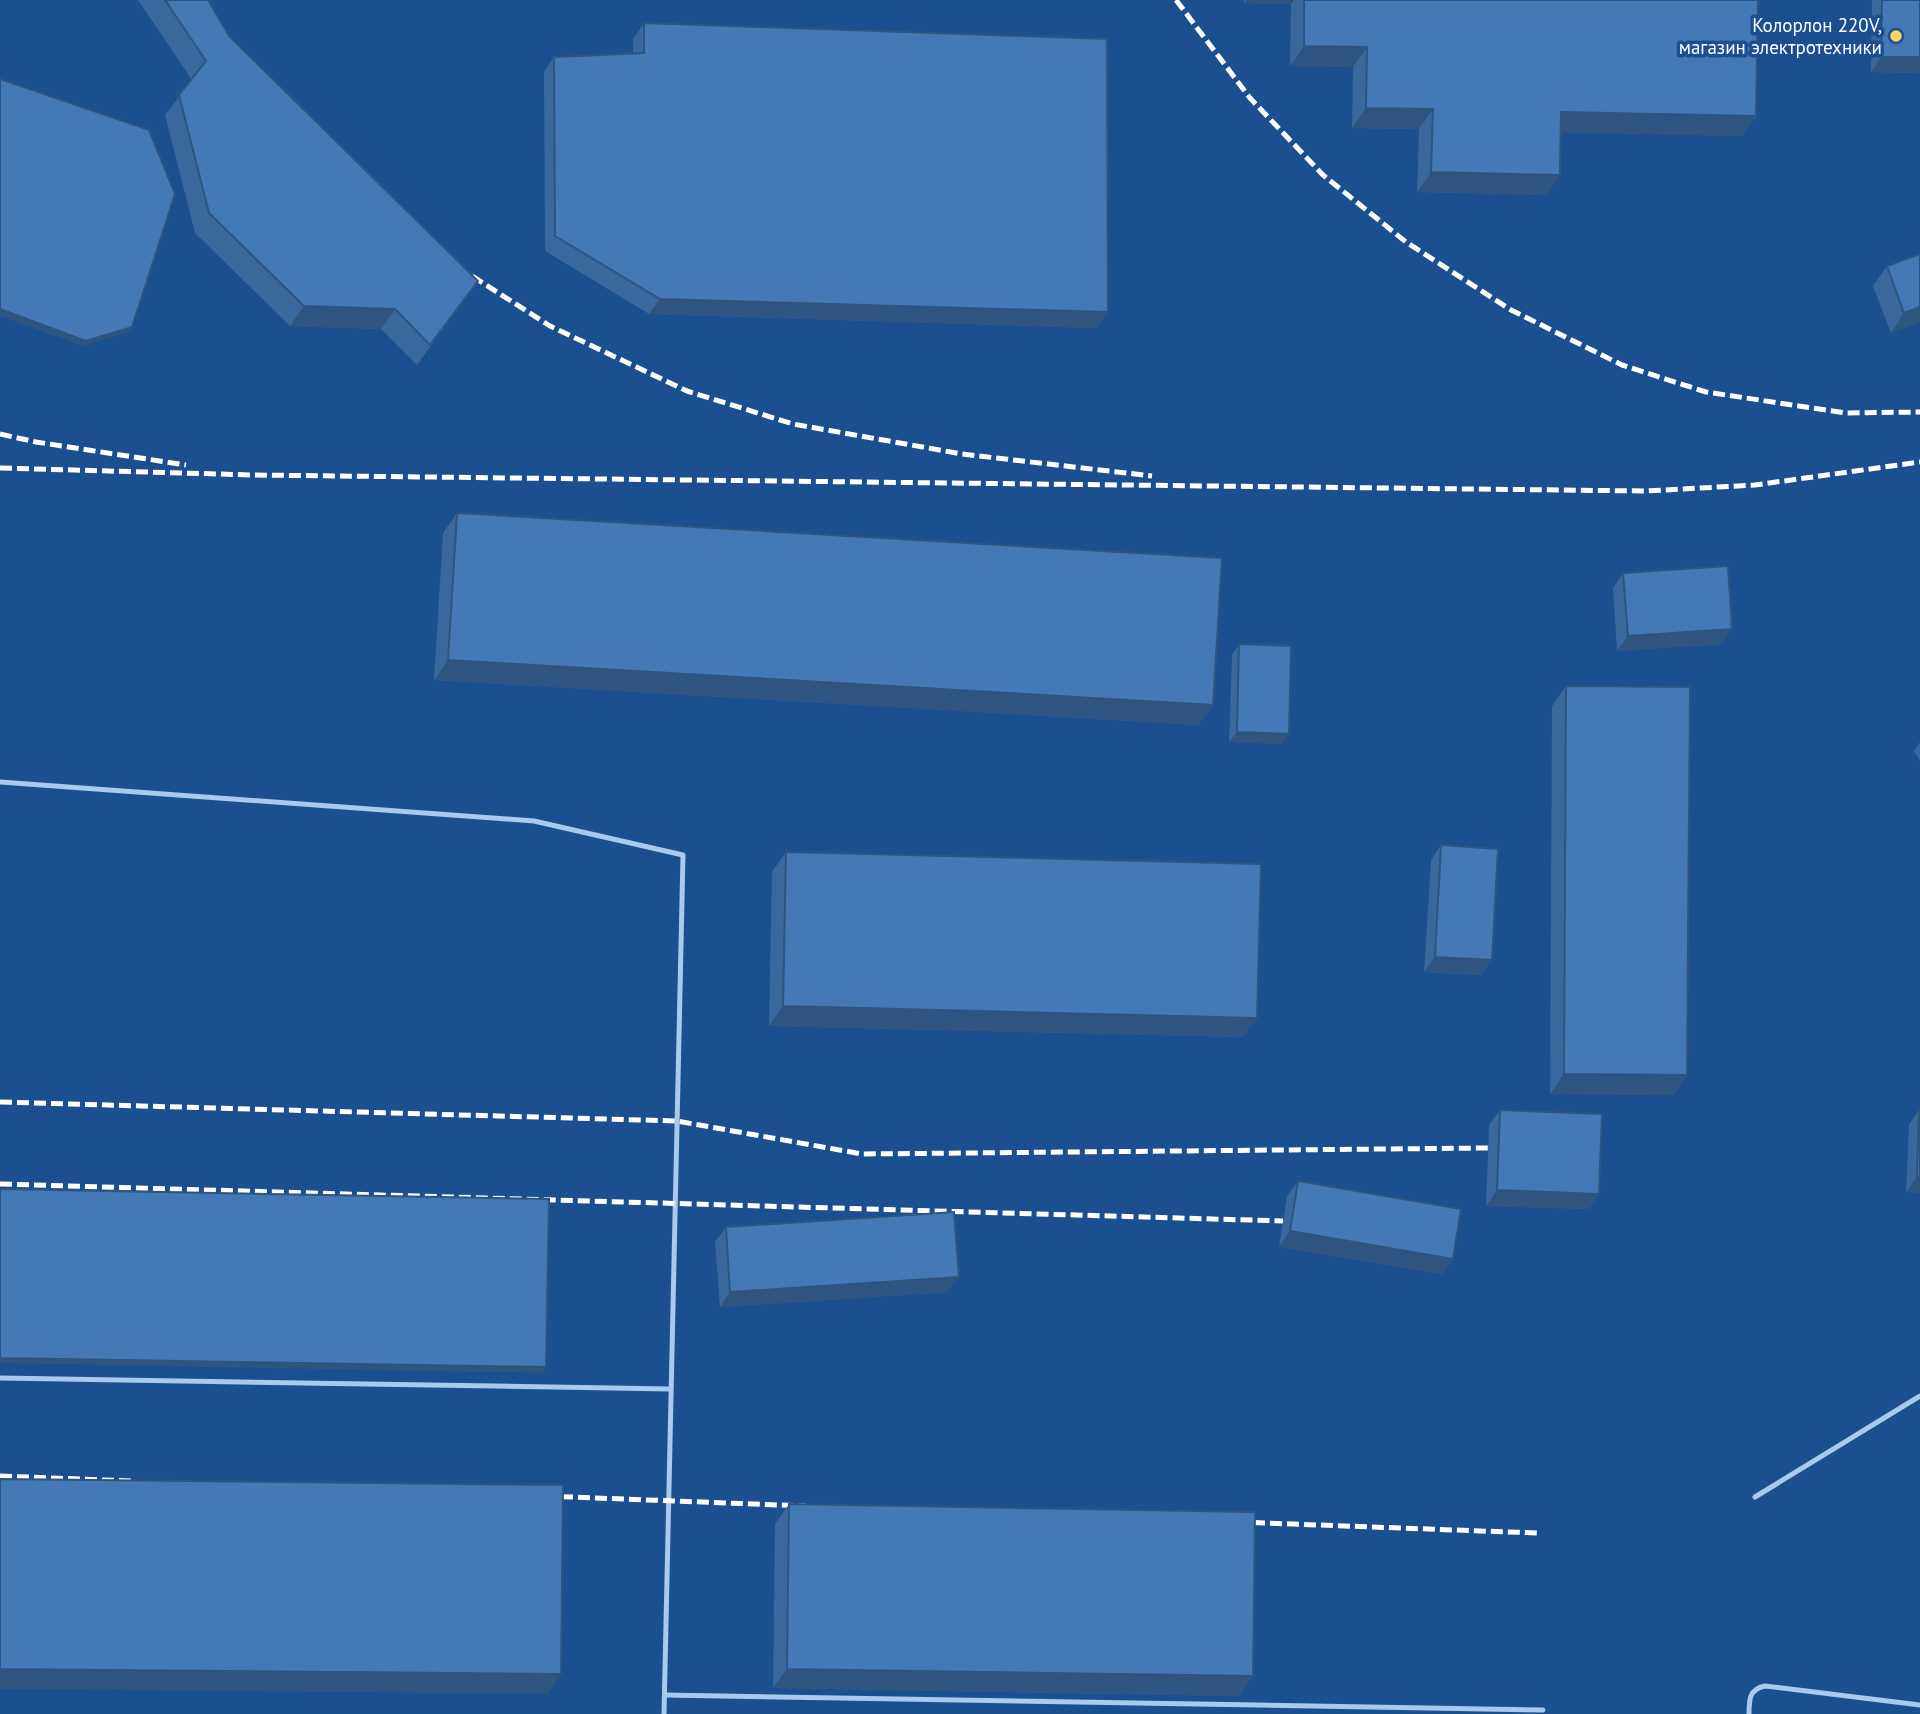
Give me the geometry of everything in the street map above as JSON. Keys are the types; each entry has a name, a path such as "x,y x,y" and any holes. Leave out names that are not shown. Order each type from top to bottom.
{"lane":[{"path":"0,782 534,821 683,855 664,1714"},
{"path":"0,1378 670,1389"},
{"path":"1755,1497 1920,1396"},
{"path":"1749,1714 1751,1694 1758,1687 1765,1686 1919,1705 1919,1714"},
{"path":"665,1695 1543,1710"}],"building":[{"path":"165,0 208,0 229,36 478,281 430,345 395,309 304,306 209,213 179,95 206,61"},
{"path":"1304,0 1758,0 1756,116 1561,112 1560,175 1431,172 1433,109 1366,108 1367,47 1304,46"},
{"name":"Колорлон 220V, магазин электротехники","path":"1882,0 1920,0 1920,57 1881,57"},
{"path":"644,23 1107,39 1108,312 660,299 555,236 554,57 644,53"},
{"path":"0,79 149,130 175,194 132,327 86,341 0,309"},
{"path":"1920,254 1920,307 1904,313 1887,266"},
{"path":"457,513 1222,558 1213,705 448,660"},
{"path":"1728,566 1732,629 1628,636 1623,573"},
{"path":"1239,644 1291,646 1289,734 1237,732"},
{"path":"1566,686 1690,687 1687,1075 1564,1074"},
{"path":"1441,845 1498,849 1492,960 1435,957"},
{"path":"786,852 1261,864 1257,1018 783,1006"},
{"path":"1500,1110 1602,1114 1599,1194 1497,1190"},
{"path":"1919,1110 1920,1177 1917,1177"},
{"path":"1298,1181 1461,1209 1453,1259 1290,1231"},
{"path":"0,1189 549,1199 546,1367 0,1358"},
{"path":"954,1212 959,1277 730,1292 726,1227"},
{"path":"0,1479 563,1485 561,1674 0,1669"},
{"path":"789,1504 1255,1512 1253,1676 787,1669"}],"railway":[{"path":"1176,0 1250,98 1323,175 1406,242 1511,310 1622,365 1706,392 1846,413 1920,412"},
{"path":"458,267 550,326 687,391 793,424 962,454 1152,476"},
{"path":"0,434 186,465"},
{"path":"0,468 254,475 1646,491 1755,485 1920,462"},
{"path":"0,1102 677,1121 862,1154 1488,1148"},
{"path":"0,1184 1283,1221"},
{"path":"0,1476 131,1481"},
{"path":"544,1496 806,1506"},
{"path":"1236,1522 1537,1533"}],"place":[{"name":"Колорлон 220V, магазин электротехники","path":"1896,36"}]}
